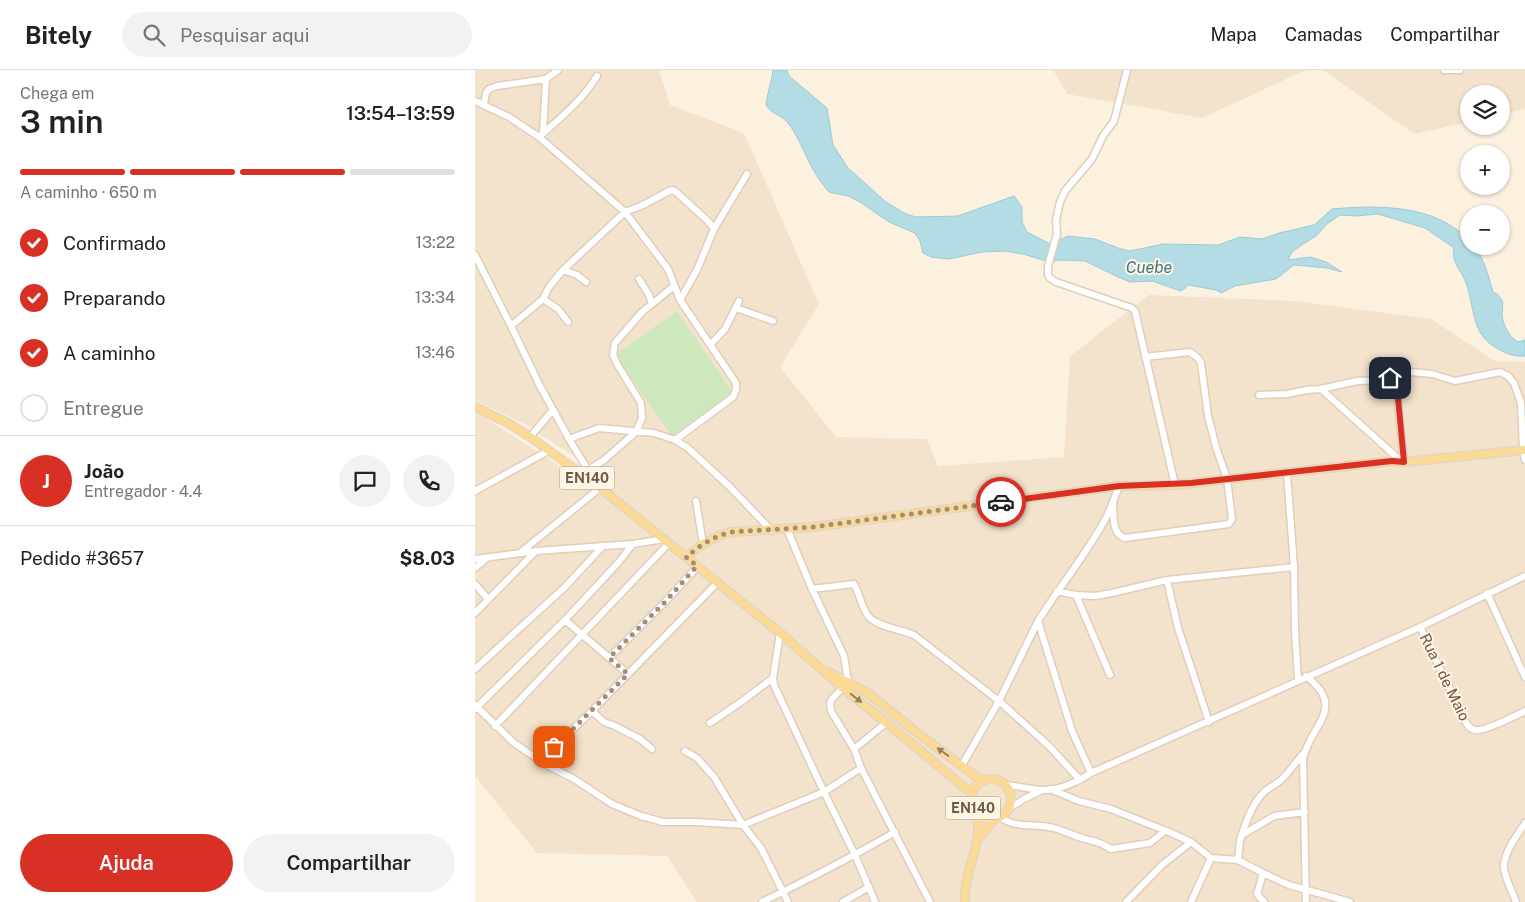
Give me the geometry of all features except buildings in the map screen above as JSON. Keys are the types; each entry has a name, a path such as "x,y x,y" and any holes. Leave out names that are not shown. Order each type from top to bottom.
{"main road":[{"name":"EN140","path":"475,407 508,423 593,482 780,633 843,688 971,793"},
{"path":"686,557 703,544 731,532 772,531 1119,486 1175,485 1524,450"},
{"name":"EN140","path":"819,667 869,694 982,781"},
{"name":"EN140","path":"964,901 979,829 971,805 971,793 977,784 982,781 994,780 1005,786 1011,797 1010,803 1008,809 991,823 977,840"},
{"name":"EN140","path":"974,811 980,817 988,819 998,818"}],"street":[{"path":"483,104 486,92 489,89 497,86 547,79 558,70"},
{"path":"1127,70 1114,120 1103,136 1092,159 1065,191 1059,202 1056,220 1057,234 1048,266 1048,275 1057,282 1132,308 1135,311 1175,485"},
{"path":"1444,70 1460,70"},
{"path":"541,135 575,105 597,76"},
{"path":"541,135 547,79"},
{"path":"475,101 541,135 625,212 668,269 680,300 736,382 736,390 733,397 675,440"},
{"path":"680,300 697,270 714,229 747,174"},
{"path":"511,326 543,298 549,287 563,270 625,212 673,190 714,229"},
{"path":"475,255 553,410 593,482"},
{"path":"563,270 577,275 586,282"},
{"path":"639,279 652,304"},
{"path":"588,470 604,460 636,432 642,418 641,403 613,355 615,343 642,312 674,286"},
{"path":"543,298 558,309 568,322"},
{"path":"711,344 725,329 739,301"},
{"path":"736,308 773,321"},
{"path":"1113,502 1115,529 1120,536 1125,538 1229,524 1232,519 1227,479 1208,416 1201,363 1190,352 1145,357"},
{"path":"1394,364 1403,461"},
{"path":"1259,394 1287,394 1357,381 1382,380 1410,372 1432,374 1455,381 1500,372 1508,376 1514,383 1521,403 1525,460"},
{"path":"1321,389 1403,461"},
{"path":"530,437 553,410"},
{"path":"569,439 599,428 655,433 675,440 688,448 730,487 772,531"},
{"path":"475,491 549,452"},
{"path":"1287,473 1294,567 1298,680"},
{"path":"962,766 999,701 1038,621 1057,591 1081,560 1107,517 1119,486"},
{"path":"520,553 599,488"},
{"path":"696,501 703,544"},
{"path":"787,529 812,589 844,656 849,682 832,699 830,703 831,711 854,749 861,768 930,902"},
{"path":"475,559 536,551 667,541"},
{"path":"495,726 582,635 667,541"},
{"path":"633,544 565,620 476,707 495,726 526,752 613,804 641,816 663,822 743,825 824,792 861,768"},
{"path":"475,669 565,587 603,546"},
{"path":"475,613 536,551"},
{"path":"475,568 487,558"},
{"path":"609,658 667,600 697,566"},
{"path":"1057,591 1075,595 1095,596 1167,580 1294,567"},
{"path":"1008,809 1046,789 1080,780 1091,773 1209,722 1525,576"},
{"path":"1167,580 1178,628 1209,722"},
{"path":"545,764 559,740 592,712 717,583"},
{"path":"475,584 488,599"},
{"path":"812,589 853,584 869,617 897,631 914,635 999,701 1050,747 1080,780"},
{"path":"1487,593 1525,677"},
{"path":"1075,595 1110,675"},
{"path":"565,620 628,674"},
{"path":"1038,621 1072,731 1091,773"},
{"name":"Rua 1 de Maio","path":"1420,626 1465,723 1469,727 1473,730 1481,730 1525,711"},
{"path":"780,633 773,678 774,685 855,855 875,902"},
{"path":"1306,676 1320,689 1325,702 1325,710 1304,753 1303,759 1306,902"},
{"path":"709,723 773,678"},
{"path":"592,712 604,722 641,739 652,749"},
{"path":"854,749 886,723"},
{"path":"685,751 697,758 714,777 743,825 761,848 788,902"},
{"path":"1237,860 1241,837 1259,798 1267,789 1281,781 1293,764 1304,753"},
{"path":"1005,786 1046,789 1079,801 1111,809 1191,842 1211,858 1237,860 1263,874 1306,890 1350,902"},
{"path":"1241,837 1242,834 1274,816 1305,812"},
{"path":"998,818 1016,824 1049,827 1066,831 1081,838 1100,841 1111,849 1150,843 1165,831"},
{"path":"1516,902 1506,878 1504,862 1525,823"},
{"path":"762,902 783,893 895,832"},
{"path":"1126,902 1163,865 1191,842"},
{"path":"1191,902 1211,858"},
{"path":"1263,874 1257,892 1263,902"},
{"path":"843,902 869,887"}],"shaded area":[{"path":"475,70 659,70 670,105 744,133 819,304 780,367 836,437 927,439 938,466 1064,457 1070,356 1149,295 1295,301 1431,319 1495,361 1525,362 1525,902 697,902 667,856 537,853 475,776 475,413 481,415 584,482 596,471 525,424 475,401"},
{"path":"1053,70 1306,70 1202,118 1067,94"},
{"path":"1323,70 1525,70 1525,109 1510,112 1510,85 1460,85 1460,124 1414,134"}],"green space":[{"path":"677,311 733,393 672,436 615,355"}],"water":[{"name":"Cuebe","path":"773,70 787,70 789,76 827,108 833,145 848,168 886,202 906,214 916,217 958,216 1014,196 1022,207 1022,222 1027,232 1050,244 1068,236 1095,239 1130,251 1163,244 1218,245 1240,237 1262,239 1314,225 1332,209 1387,208 1423,214 1440,220 1460,233 1460,255 1480,255 1493,292 1501,298 1503,306 1502,316 1507,331 1518,342 1525,340 1525,356 1511,355 1497,349 1481,334 1466,283 1455,262 1454,248 1425,228 1378,214 1340,215 1327,224 1316,236 1292,252 1288,260 1310,257 1326,262 1342,272 1327,268 1294,265 1276,279 1235,286 1221,293 1216,290 1189,285 1181,291 1152,281 1130,282 1085,261 1060,260 1049,262 1023,254 1004,251 982,252 949,259 931,257 923,253 920,241 915,233 889,222 848,196 829,192 826,189 813,169 792,128 766,105"}],"way so far":[{"path":"554,747 559,740 592,712 628,674 609,658 667,600 697,566 686,557 703,544 731,532 813,527 1001,502"}],"route":[{"path":"1001,502 1119,486 1175,485 1392,461 1404,462 1396,377 1390,378"}]}
